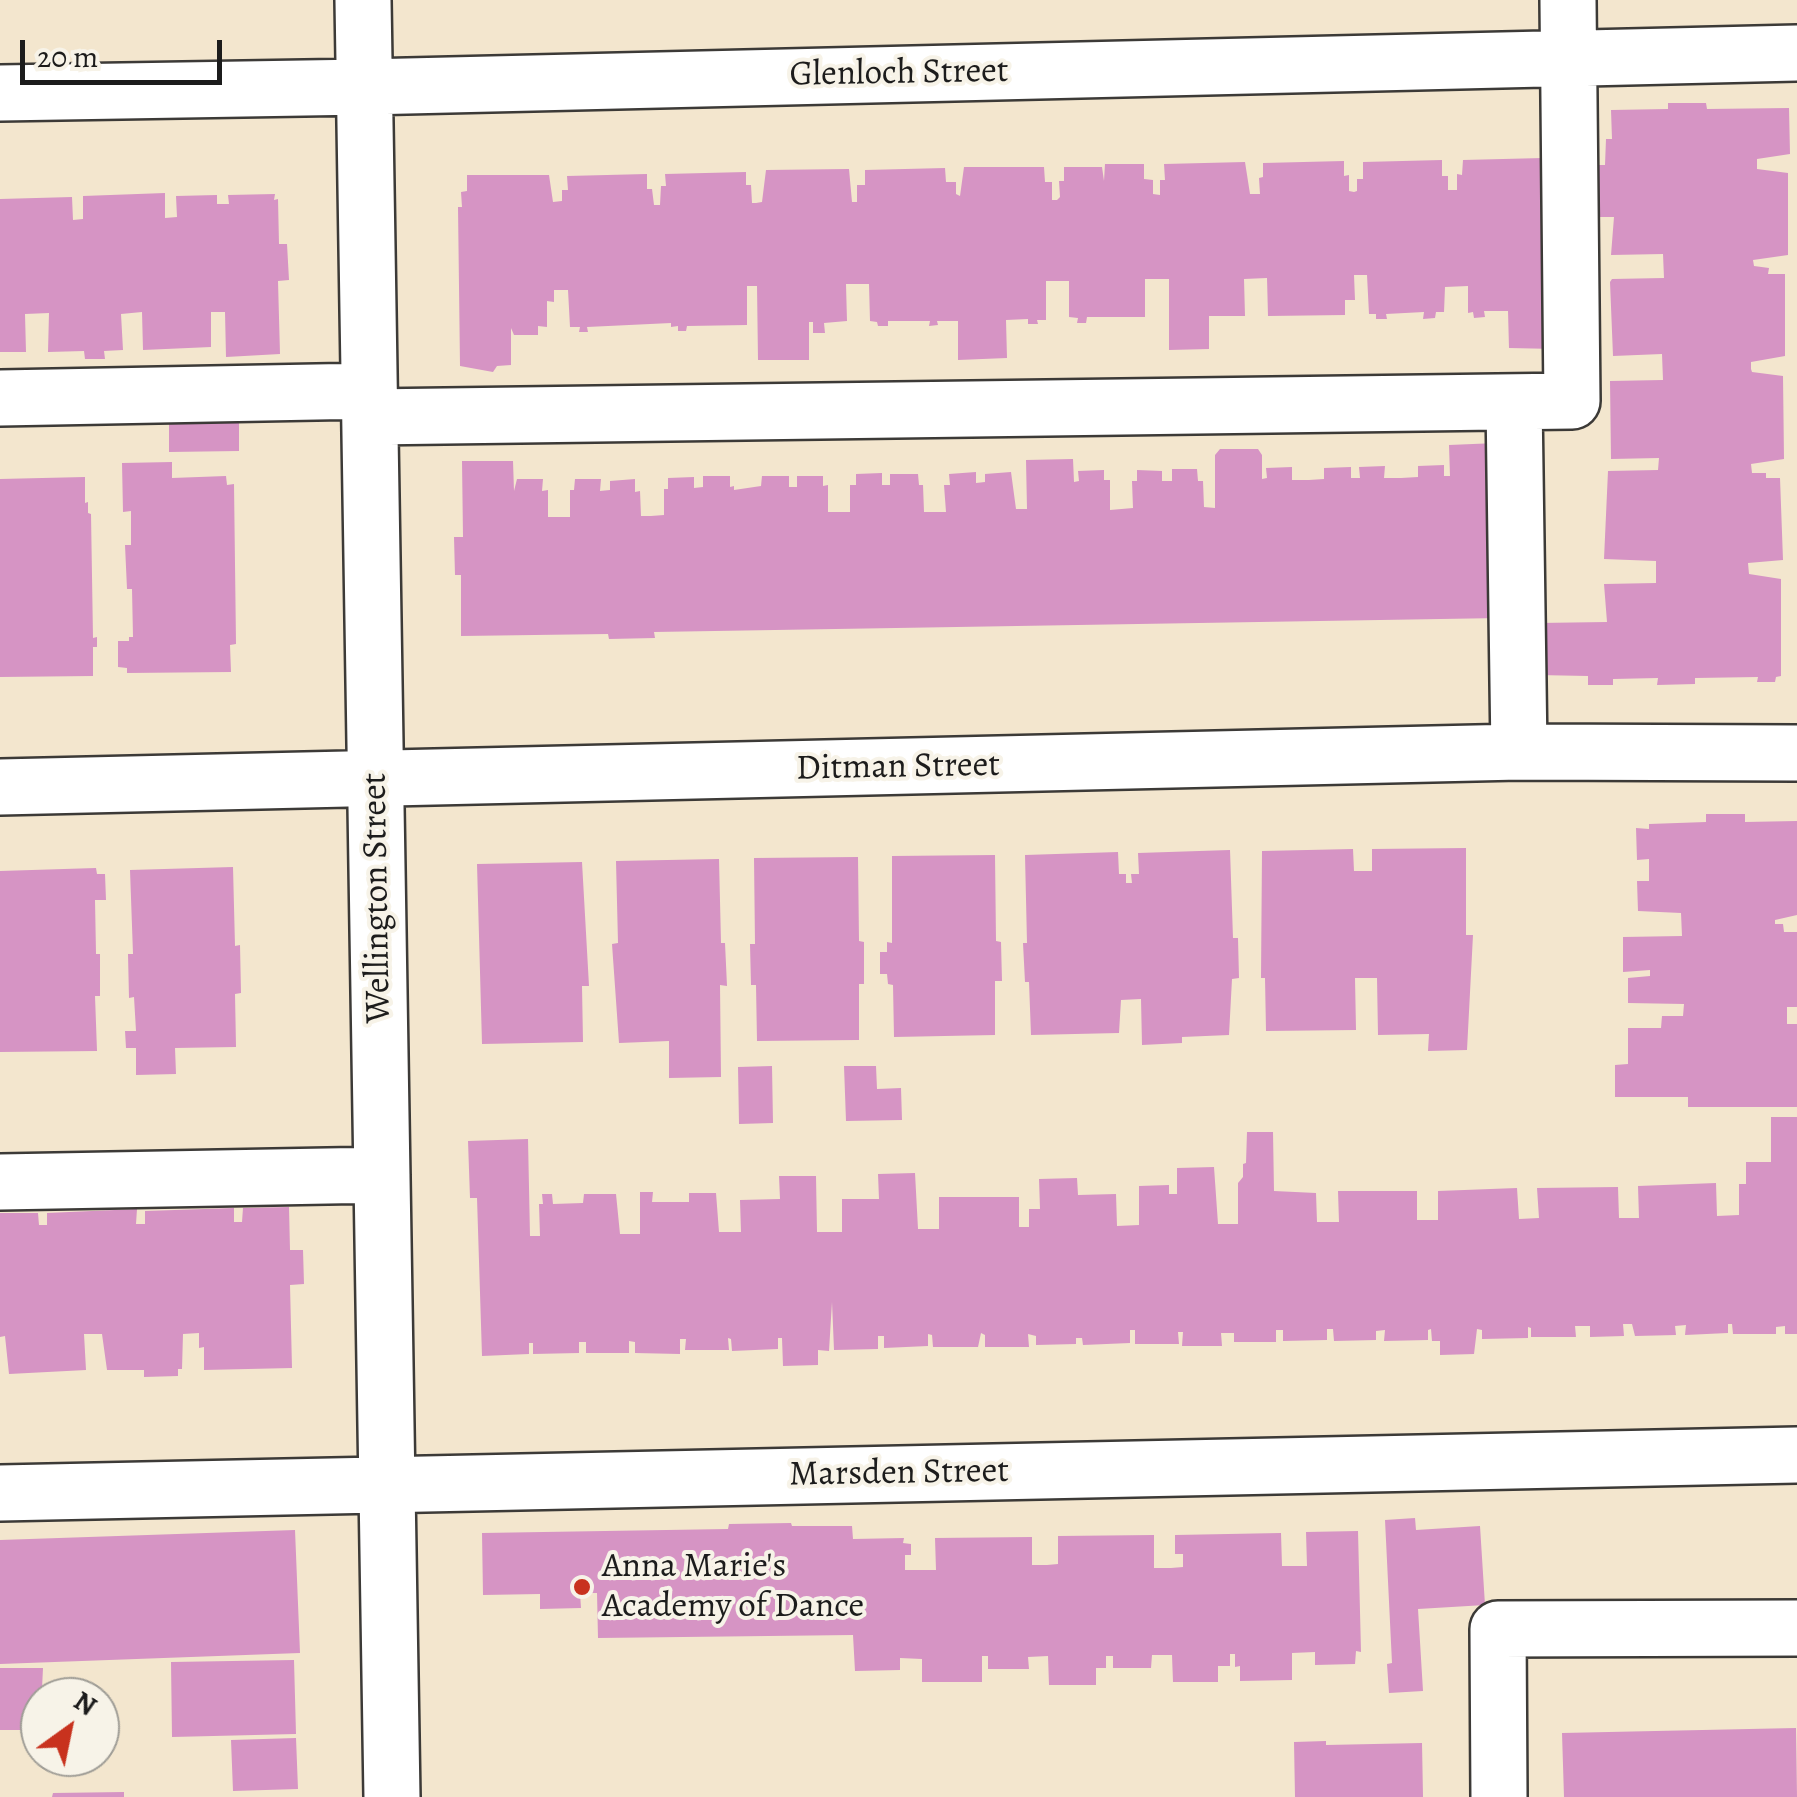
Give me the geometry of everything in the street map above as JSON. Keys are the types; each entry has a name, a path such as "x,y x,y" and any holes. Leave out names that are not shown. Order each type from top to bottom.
{"street":[{"name":"Wellington Street","path":"363,0 392,1797"},
{"path":"0,398 370,403 1572,400 1568,0"},
{"name":"Glenloch Street","path":"0,93 1797,53"},
{"path":"1514,402 1520,752"},
{"name":"Ditman Street","path":"0,788 1520,752 1797,753"},
{"path":"0,1182 382,1175"},
{"name":"Marsden Street","path":"0,1493 1797,1455"},
{"path":"1499,1797 1498,1630 1797,1628"}],"building":[{"path":"1668,103 1706,103 1707,109 1789,108 1790,154 1757,159 1757,169 1788,173 1788,255 1753,260 1754,266 1769,268 1768,274 1785,274 1785,356 1751,362 1752,372 1783,376 1784,459 1751,464 1752,473 1780,478 1783,560 1748,563 1749,574 1781,579 1781,676 1775,682 1757,682 1758,677 1695,678 1695,684 1657,685 1658,678 1613,679 1613,685 1588,685 1588,676 1537,675 1538,623 1607,622 1604,584 1656,583 1656,561 1604,559 1608,471 1658,470 1659,458 1611,459 1610,381 1663,380 1662,354 1613,356 1610,282 1664,278 1663,254 1611,255 1614,217 1595,217 1597,165 1605,165 1606,139 1612,139 1611,110 1668,109"},
{"path":"1543,158 1556,349 1509,348 1508,311 1484,311 1485,317 1474,318 1473,312 1468,313 1468,286 1445,287 1444,312 1436,312 1435,318 1423,319 1424,312 1386,314 1387,319 1376,319 1376,314 1369,314 1367,275 1354,275 1355,300 1345,300 1345,315 1268,316 1267,278 1244,279 1245,316 1209,316 1209,349 1169,350 1169,279 1145,279 1145,317 1087,317 1086,323 1069,317 1069,281 1046,281 1046,320 1028,324 1028,319 1006,320 1007,358 958,360 958,321 937,321 938,325 929,326 930,321 888,321 888,326 878,326 870,321 869,284 846,284 847,321 824,323 825,333 813,333 813,322 809,322 809,360 758,360 757,286 747,286 747,325 687,326 686,331 678,331 678,326 671,327 671,323 587,327 588,332 579,332 580,327 570,327 568,290 554,290 554,302 547,301 547,327 538,326 538,335 514,335 511,328 511,365 497,366 493,372 460,366 458,207 462,207 461,192 467,191 467,175 549,175 553,202 562,201 562,190 568,190 567,176 647,174 647,189 652,189 654,205 660,205 665,174 746,172 746,185 751,185 752,203 756,203 762,202 766,170 849,169 852,202 857,202 857,185 865,185 865,170 945,168 946,182 956,182 956,194 960,196 964,167 1044,167 1045,182 1052,182 1052,200 1057,200 1064,167 1102,167 1104,181 1105,164 1144,164 1144,179 1153,180 1153,194 1160,195 1160,180 1165,180 1164,164 1245,162 1250,194 1260,194 1263,163 1344,161 1344,176 1349,175 1349,191 1354,192 1357,179 1363,179 1363,162 1442,160 1442,176 1448,176 1448,190 1457,190 1457,174 1462,175 1463,160"},
{"path":"165,193 165,218 177,217 176,196 217,195 217,204 229,204 228,195 275,194 279,244 287,244 289,280 278,281 280,354 226,357 225,312 211,312 211,347 143,350 142,312 121,314 123,350 104,351 105,359 85,359 84,351 48,352 49,313 25,314 26,352 0,352 0,199 72,197 73,220 83,219 83,196"},
{"path":"169,415 239,415 239,451 169,452"},
{"path":"1497,443 1501,618 654,632 655,638 609,639 608,634 461,636 461,575 455,575 454,537 463,537 462,461 513,461 514,491 517,479 543,479 542,491 548,490 548,517 570,517 570,490 574,490 575,479 601,479 600,491 610,490 610,481 635,479 635,492 640,491 641,516 651,516 664,515 668,478 694,477 694,488 703,487 703,476 730,476 730,487 734,486 734,490 761,486 762,476 789,476 789,487 797,487 797,476 823,476 823,486 828,485 828,512 850,512 850,485 856,485 856,474 882,473 882,485 890,485 890,474 918,474 919,485 923,485 924,512 946,512 944,485 950,485 949,474 976,472 976,483 985,482 985,474 1011,472 1016,509 1027,509 1026,460 1073,459 1074,482 1079,481 1078,471 1104,470 1104,480 1110,480 1110,510 1133,508 1132,481 1137,481 1137,470 1162,471 1162,481 1172,481 1172,469 1197,469 1198,481 1203,481 1204,507 1215,508 1215,455 1220,449 1258,449 1262,455 1262,479 1267,478 1266,468 1292,467 1292,480 1309,480 1324,479 1324,468 1351,467 1351,478 1360,478 1359,467 1385,466 1384,478 1418,477 1418,466 1444,465 1444,476 1450,476 1449,445"},
{"path":"172,462 172,478 226,476 227,485 234,484 236,644 230,645 231,672 127,673 127,668 118,667 118,641 133,637 132,589 127,589 125,545 131,545 131,511 123,512 122,463"},
{"path":"85,477 85,503 88,502 91,514 93,638 97,637 93,676 0,677 0,479"},
{"path":"1706,814 1745,814 1745,822 1797,821 1797,915 1775,920 1775,924 1783,924 1784,932 1797,932 1797,1007 1787,1007 1787,1024 1797,1024 1797,1107 1688,1107 1688,1097 1615,1097 1615,1065 1628,1064 1628,1028 1661,1028 1662,1016 1683,1016 1684,1004 1628,1003 1628,978 1650,976 1650,970 1623,972 1623,937 1682,936 1681,913 1638,911 1637,881 1649,881 1649,859 1637,860 1636,828 1706,822"},
{"path":"1466,848 1466,935 1473,935 1467,1050 1428,1051 1429,1034 1378,1035 1377,978 1355,978 1356,1030 1266,1031 1265,978 1261,978 1262,851 1353,849 1354,871 1372,871 1372,849"},
{"path":"1230,850 1233,938 1238,938 1239,978 1232,979 1229,1035 1182,1037 1182,1043 1142,1045 1141,999 1121,1000 1119,1033 1031,1035 1023,943 1027,943 1025,855 1118,852 1119,874 1126,874 1126,883 1132,883 1131,874 1139,874 1138,853"},
{"path":"995,855 996,941 1001,942 1002,981 995,981 995,1035 894,1037 893,985 888,984 887,974 880,974 880,952 887,952 887,942 892,943 892,856"},
{"path":"858,857 859,941 864,942 859,1040 757,1041 756,985 751,985 750,944 755,944 754,858"},
{"path":"719,859 721,943 725,943 727,986 720,985 721,1077 669,1078 669,1041 619,1043 612,944 618,943 616,861"},
{"path":"582,862 589,986 582,986 583,1042 482,1044 477,864"},
{"path":"233,867 235,946 240,945 241,993 235,994 236,1047 175,1048 176,1074 136,1075 136,1048 126,1048 125,1031 136,1031 134,997 129,998 128,954 133,954 130,870"},
{"path":"96,868 97,874 105,874 106,900 95,900 96,954 100,954 100,996 95,996 97,1051 0,1052 0,871"},
{"path":"772,1066 773,1123 739,1124 738,1067"},
{"path":"844,1066 876,1066 877,1089 901,1088 902,1120 846,1121"},
{"path":"1771,1117 1797,1117 1797,1334 1785,1334 1785,1326 1776,1327 1776,1334 1733,1334 1732,1324 1728,1324 1728,1333 1685,1335 1686,1325 1675,1326 1676,1335 1635,1336 1632,1324 1623,1324 1624,1336 1590,1337 1590,1326 1575,1326 1576,1337 1531,1337 1528,1327 1528,1338 1482,1339 1482,1330 1477,1329 1474,1354 1440,1355 1440,1341 1432,1341 1431,1329 1428,1340 1384,1341 1385,1330 1376,1331 1376,1340 1334,1341 1333,1329 1327,1329 1327,1340 1283,1341 1283,1330 1276,1330 1276,1342 1234,1342 1234,1333 1221,1333 1222,1346 1182,1346 1183,1332 1178,1332 1179,1344 1135,1344 1135,1330 1130,1330 1130,1343 1083,1345 1082,1338 1076,1338 1076,1344 1036,1345 1036,1336 1028,1334 1029,1347 985,1347 985,1335 981,1333 978,1347 933,1347 932,1335 928,1334 928,1346 884,1348 884,1336 878,1336 878,1349 834,1350 832,1302 829,1351 818,1350 818,1365 783,1366 782,1338 778,1338 778,1349 732,1351 728,1338 729,1350 685,1350 686,1339 680,1339 680,1354 635,1353 635,1342 629,1341 629,1353 586,1353 586,1342 579,1342 579,1353 533,1354 533,1343 529,1343 529,1354 482,1356 477,1198 470,1198 468,1141 528,1139 530,1236 540,1236 542,1194 552,1194 553,1204 583,1203 584,1194 616,1194 620,1234 640,1234 640,1192 653,1192 652,1202 689,1202 689,1193 716,1193 719,1232 741,1232 740,1200 780,1199 779,1176 816,1176 817,1232 842,1232 842,1199 879,1199 878,1174 915,1173 918,1229 939,1229 939,1197 1019,1197 1019,1227 1029,1227 1029,1209 1040,1209 1039,1179 1077,1178 1078,1195 1116,1194 1117,1226 1139,1225 1139,1186 1169,1185 1169,1194 1177,1194 1177,1168 1214,1167 1218,1224 1238,1224 1238,1183 1246,1163 1247,1132 1273,1132 1274,1191 1316,1193 1317,1222 1339,1222 1338,1191 1417,1191 1417,1220 1438,1220 1438,1191 1517,1188 1519,1219 1539,1218 1537,1188 1618,1187 1619,1218 1639,1218 1638,1186 1716,1183 1717,1216 1739,1215 1739,1184 1746,1184 1746,1162 1771,1162"},
{"path":"289,1207 290,1250 303,1250 304,1284 290,1285 292,1368 204,1370 204,1347 199,1348 199,1333 183,1334 182,1369 178,1369 178,1376 144,1377 144,1370 107,1370 102,1334 84,1334 86,1370 9,1374 5,1336 0,1337 0,1213 38,1213 39,1225 47,1225 47,1213 137,1209 136,1224 145,1224 145,1211 234,1208 234,1222 242,1222 243,1208"},
{"path":"1415,1518 1416,1530 1480,1526 1485,1605 1418,1609 1423,1691 1389,1693 1387,1664 1392,1663 1385,1520"},
{"path":"729,1524 852,1526 853,1539 904,1538 903,1543 911,1544 911,1555 905,1555 905,1570 936,1570 935,1538 1032,1537 1032,1565 1047,1565 1058,1564 1058,1536 1154,1535 1154,1568 1171,1568 1183,1567 1183,1554 1175,1554 1175,1535 1281,1533 1282,1566 1307,1566 1306,1532 1358,1531 1361,1652 1356,1651 1355,1664 1315,1665 1315,1652 1292,1653 1292,1680 1240,1681 1240,1666 1235,1667 1235,1654 1230,1654 1230,1666 1218,1666 1218,1682 1173,1682 1172,1655 1152,1655 1151,1668 1113,1668 1113,1656 1106,1656 1106,1668 1096,1668 1096,1685 1049,1685 1048,1656 1028,1657 1029,1669 988,1669 988,1656 982,1656 982,1682 922,1682 922,1659 900,1658 900,1670 855,1671 853,1635 598,1638 597,1593 580,1593 581,1608 540,1609 540,1594 483,1595 482,1533 728,1529"},
{"path":"295,1530 300,1653 0,1664 0,1540"},
{"path":"294,1660 296,1734 172,1737 171,1662"},
{"path":"0,1668 43,1668 43,1677 20,1677 20,1730 0,1730"},
{"path":"1796,1728 1797,1797 1564,1797 1562,1733"},
{"path":"296,1738 298,1789 233,1791 231,1740"},
{"path":"1326,1741 1326,1745 1422,1743 1423,1797 1295,1797 1294,1742"},
{"path":"124,1792 124,1797 52,1797 53,1793"}],"place":[{"name":"Anna Marie's Academy of Dance","path":"582,1587"}]}
